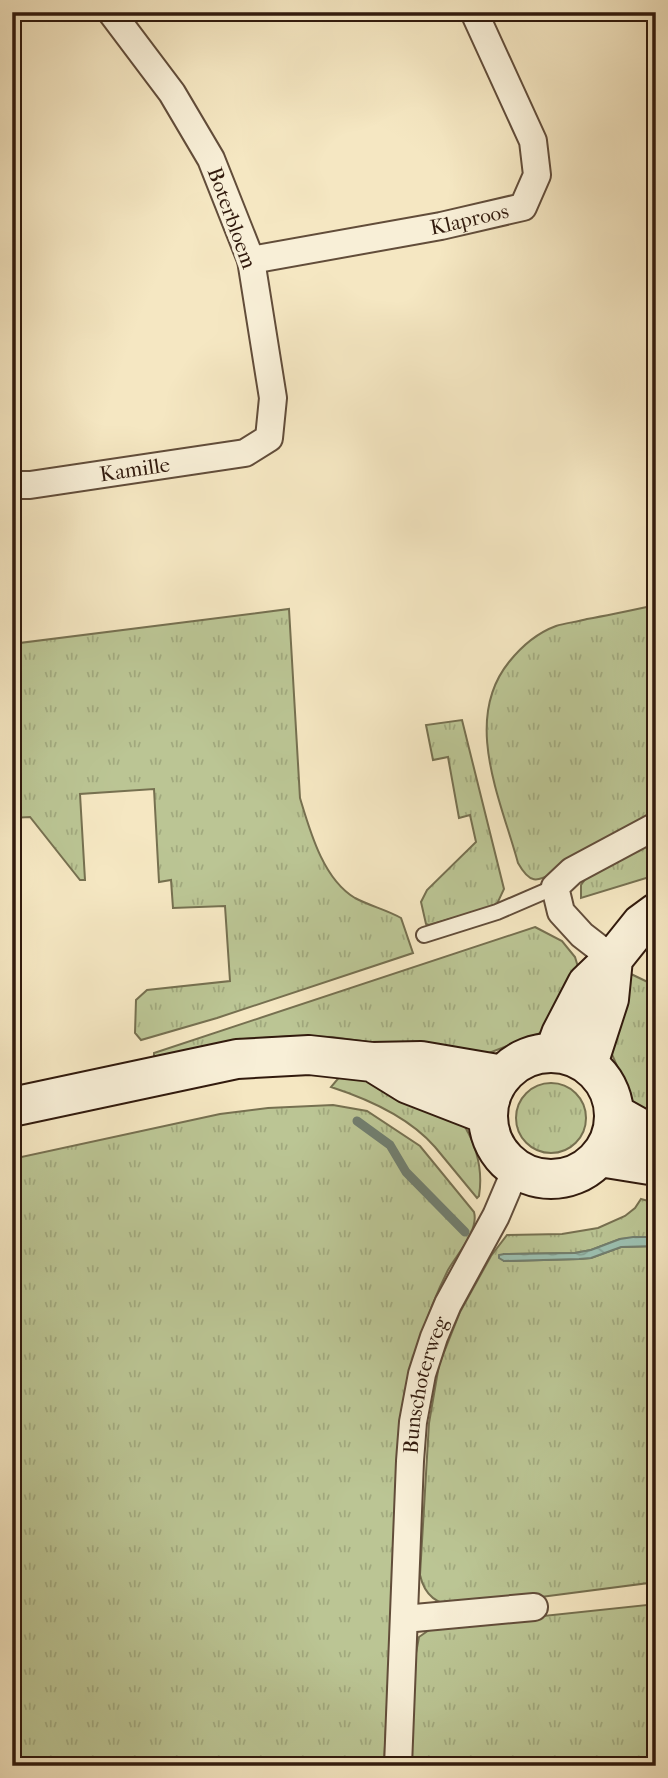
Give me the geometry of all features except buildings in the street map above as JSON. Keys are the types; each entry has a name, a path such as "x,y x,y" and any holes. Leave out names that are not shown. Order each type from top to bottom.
{"main road":[{"path":"571,1059 561,1034 587,984 613,959 641,925 656,913"},
{"path":"12,1107 237,1059 309,1055 372,1062 421,1061 503,1075"},
{"path":"535,1055 571,1059 602,1078 611,1095 615,1114 611,1137 600,1157 586,1169 560,1178 533,1177 516,1169 501,1155 491,1136 488,1115 493,1094 503,1075 518,1063 535,1055"},
{"path":"372,1062 408,1084 488,1115"},
{"path":"615,1114 656,1138"},
{"path":"600,1157 656,1166"}],"street":[{"name":"Boterbloem","path":"111,12 172,93 211,159 251,260 273,398 269,438 258,447"},
{"name":"Klaproos","path":"251,260 441,226 523,207 537,175 533,141 474,12"},
{"name":"Kamille","path":"12,485 30,485 245,453 258,447"},
{"path":"613,959 582,935 561,912 555,887 572,871 656,826"},
{"name":"Bunschoterweg","path":"398,1766 410,1461 413,1422 422,1374 447,1304 496,1216 516,1169"},
{"path":"404,1619 534,1607"}],"lane":[{"path":"424,935 497,912 555,887"}],"green space":[{"path":"656,605 656,816 558,871 540,879 531,878 518,863 490,761 488,709 495,685 519,651 549,629"},
{"path":"289,609 300,798 313,839 326,867 344,890 355,898 401,918 413,953 217,1018 141,1040 135,1033 136,1000 147,990 230,981 225,906 173,908 171,880 159,882 154,789 80,794 85,880 80,880 30,817 12,818 12,644"},
{"path":"462,720 504,889 496,906 429,925 426,924 421,902 427,890 476,842 470,815 459,818 448,757 433,760 426,725"},
{"path":"656,839 656,875 581,898 581,885 586,878"},
{"path":"535,927 562,941 575,957 578,967 554,1023 538,1034 489,1053 332,1037 295,1036 244,1039 154,1057 154,1053"},
{"path":"631,974 656,986 656,1118 635,1107 610,1050"},
{"path":"341,1075 382,1085 464,1125 478,1159 479,1196 477,1198 435,1147 413,1127 373,1103 331,1087"},
{"path":"551,1083 576,1093 586,1118 576,1143 551,1153 526,1143 516,1118 526,1093"},
{"path":"333,1105 367,1111 420,1146 474,1212 475,1219 466,1242 439,1288 425,1325 413,1362 401,1419 384,1766 12,1766 12,1159 220,1114 268,1108"},
{"path":"641,1199 656,1203 656,1237 620,1239 575,1253 504,1254 504,1261 591,1258 621,1247 656,1246 656,1582 457,1608 443,1604 425,1589 420,1575 429,1423 439,1365 460,1312 491,1256 507,1235 562,1234 598,1228 625,1216"},
{"path":"656,1604 656,1766 410,1766 416,1653 419,1637 432,1628"}],"water":[{"path":"633,1237 656,1237 656,1246 621,1247 591,1258 579,1259 504,1261 499,1258 499,1255 504,1254 575,1253"}],"waterway":[{"path":"357,1121 390,1145 406,1172 465,1232"}]}
